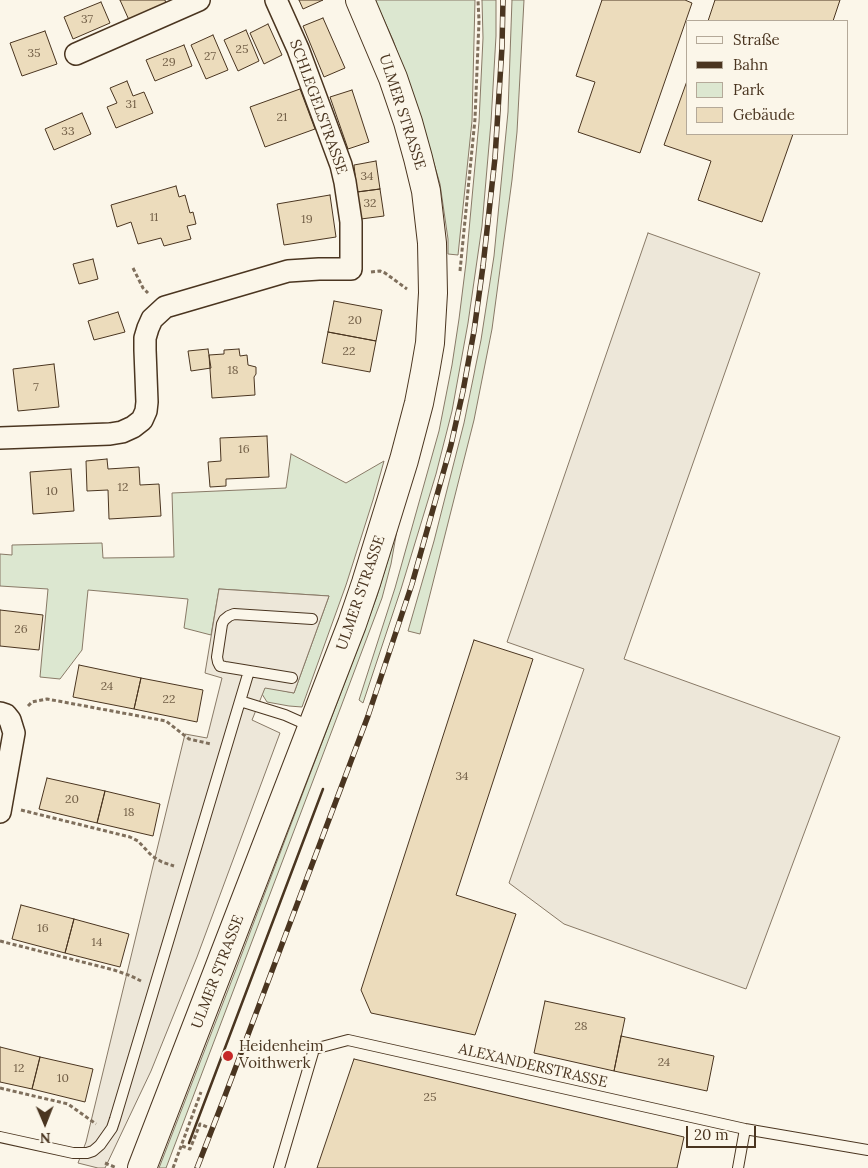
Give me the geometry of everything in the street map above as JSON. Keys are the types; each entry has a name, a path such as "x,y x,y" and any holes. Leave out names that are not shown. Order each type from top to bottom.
{"main road":[{"name":"ULMER STRASSE","path":"142,1168 352,624 404,460 425,372 432,316 433,271 430,216 426,191 408,122 393,78 360,0"}],"street":[{"path":"76,54 199,0"},
{"name":"SCHLEGELSTRASSE","path":"165,308 288,271 351,269 351,222 345,182 298,49 276,0"},
{"path":"0,438 110,434 122,432 142,420 146,412 147,402 145,338 152,319 165,308"},
{"path":"1,809 14,732 5,716"}],"lane":[{"path":"292,678 220,666 217,657 222,624 224,620 234,614 312,619"},
{"path":"0,1137 73,1153 87,1153 100,1145 110,1132 116,1119 249,671"},
{"path":"240,701 285,715 312,727"},
{"name":"ALEXANDERSTRASSE","path":"279,1168 314,1049 348,1040 745,1129 868,1150"},
{"path":"738,1168 745,1129"}],"path":[{"path":"461,260 475,119 479,21 478,0"},
{"path":"133,268 143,288 165,308"},
{"path":"385,273 408,290"},
{"path":"5,716 32,702 47,699 166,721 189,739 226,748"},
{"path":"1,809 130,837 138,841 152,856 162,862 189,872"},
{"path":"0,941 114,970 155,988"},
{"path":"0,1088 68,1104 110,1132"},
{"path":"182,1146 190,1149 200,1124 207,1127"},
{"path":"106,1163 117,1168"}],"green space":[{"path":"375,0 475,0 472,121 458,255 448,254 448,239 440,184 421,119 393,40"},
{"path":"482,0 496,0 496,36 482,226 468,323 452,411 436,474 401,589 363,703 359,700 395,588 439,431 452,365 466,263 479,122 483,38"},
{"path":"512,0 524,0 517,132 492,329 474,420 420,634 408,631 434,541 464,423 481,340 494,256 508,112"},
{"path":"291,454 346,483 384,461 346,585 302,707 267,702 262,694 265,687 294,693 329,596 219,589 211,635 184,628 188,599 88,590 82,650 60,679 40,677 48,589 0,586 0,554 12,555 12,545 102,543 103,558 174,557 172,493 286,488"},
{"path":"397,530 382,598 166,1168 159,1168 362,637 377,596"}],"shaded area":[{"path":"648,233 760,273 624,659 840,737 746,989 564,924 509,883 584,669 507,642"},
{"path":"219,589 329,596 294,693 265,688 252,720 280,733 197,957 151,1071 105,1168 98,1168 78,1163 86,1142 185,734 207,738 222,678 205,673"}],"building":[{"path":"120,0 165,0 166,4 129,20"},
{"path":"299,0 323,0 303,9"},
{"path":"602,0 685,0 692,3 640,153 578,132 595,82 576,76"},
{"path":"715,0 840,0 833,20 708,20"},
{"path":"101,2 110,23 73,39 64,17"},
{"path":"323,18 345,68 324,77 303,26"},
{"path":"268,24 282,55 264,64 250,33"},
{"path":"246,30 259,61 238,71 224,40"},
{"path":"45,31 57,64 22,76 10,43"},
{"path":"213,35 228,70 206,79 191,45"},
{"path":"184,45 192,66 155,81 146,60"},
{"path":"127,81 133,96 144,92 153,113 116,128 107,107 117,103 110,88"},
{"path":"686,84 686,135 793,135 762,222 698,200 711,161 664,145"},
{"path":"300,89 315,129 265,147 250,107"},
{"path":"352,90 369,142 348,149 330,97"},
{"path":"82,113 91,134 54,150 45,129"},
{"path":"376,161 380,189 357,192 354,165"},
{"path":"176,186 179,197 185,195 190,213 193,212 196,224 187,226 191,239 164,246 161,238 138,244 131,222 117,227 111,205"},
{"path":"380,189 384,216 361,219 357,192"},
{"path":"330,195 336,237 284,245 277,204"},
{"path":"93,259 98,279 79,284 73,264"},
{"path":"334,301 382,310 376,341 328,332"},
{"path":"118,312 125,332 94,340 88,321"},
{"path":"328,332 376,341 370,372 322,363"},
{"path":"208,349 211,368 191,371 188,351"},
{"path":"239,349 240,356 247,355 248,365 256,367 254,377 255,395 212,398 209,355 224,354 224,350"},
{"path":"54,364 59,407 18,411 13,369"},
{"path":"267,436 269,477 226,479 226,486 210,487 208,462 221,461 220,438"},
{"path":"107,459 108,469 139,467 140,485 159,484 161,516 109,519 108,490 87,491 86,461"},
{"path":"71,469 74,511 33,514 30,472"},
{"path":"0,610 43,615 39,650 0,646"},
{"path":"474,640 533,659 456,895 516,914 475,1035 371,1013 361,990"},
{"path":"79,665 141,678 134,709 73,697"},
{"path":"141,678 203,690 197,722 134,709"},
{"path":"47,778 105,791 97,823 39,809"},
{"path":"105,791 160,804 153,836 97,823"},
{"path":"21,905 74,919 65,953 12,939"},
{"path":"74,919 129,934 120,967 65,953"},
{"path":"545,1001 625,1018 614,1071 534,1053"},
{"path":"621,1036 714,1056 707,1091 614,1071"},
{"path":"0,1047 40,1057 32,1089 0,1082"},
{"path":"40,1057 93,1069 85,1102 32,1089"},
{"path":"354,1059 684,1137 677,1168 317,1168"}],"railway":[{"path":"197,1168 368,716 412,584 451,445 474,331 483,266 495,158 503,0"}],"wall":[{"path":"189,1143 323,789"}],"place":[{"name":"Heidenheim Voithwerk","path":"228,1056"}]}
